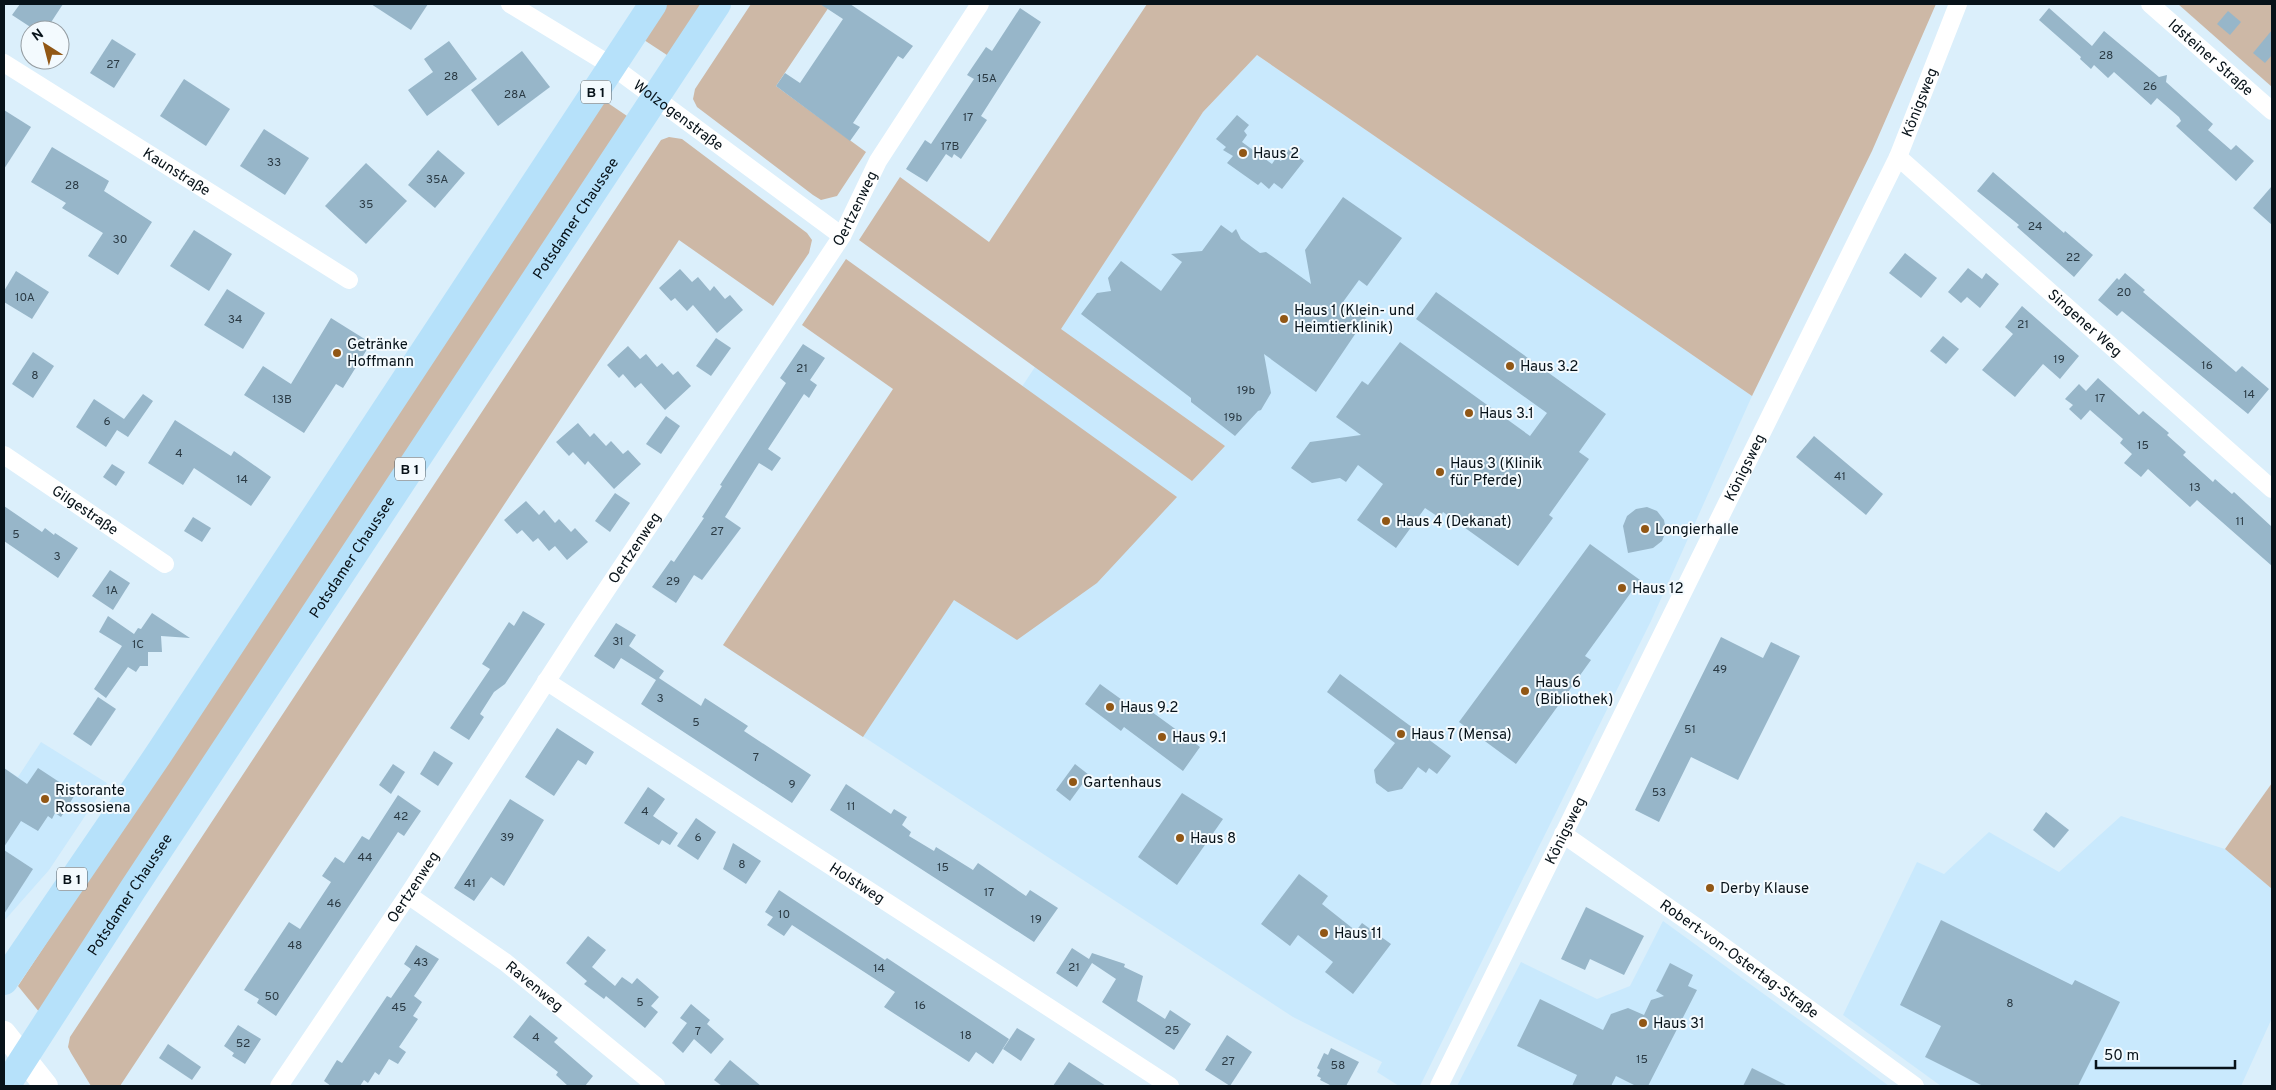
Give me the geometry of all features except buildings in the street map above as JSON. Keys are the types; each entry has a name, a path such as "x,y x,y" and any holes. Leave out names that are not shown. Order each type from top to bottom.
{"main road":[{"name":"B 1","path":"4,981 158,755 654,4"},
{"name":"Potsdamer Chaussee","path":"6,1086 128,897 717,4"},
{"path":"4,1033 46,1086"}],"street":[{"name":"Wolzogenstraße","path":"510,4 612,66 842,236"},
{"name":"Oertzenweg","path":"279,1086 408,895 546,680 842,236 878,161 980,4"},
{"name":"Königsweg","path":"1439,1086 1898,158 1958,4"},
{"name":"Idsteiner Straße","path":"2150,4 2272,111"},
{"name":"Kaunstraße","path":"4,63 349,280"},
{"name":"Singener Weg","path":"1898,158 2272,489"},
{"name":"Gilgestraße","path":"4,455 165,564"},
{"name":"Holstweg","path":"546,680 1170,1086"},
{"name":"Robert-von-Ostertag-Straße","path":"1563,834 1702,930 1915,1086"},
{"name":"Ravenweg","path":"408,895 505,962 656,1086"}],"shaded area":[{"path":"664,4 705,4 670,57 641,38"},
{"path":"751,4 831,4 776,86 866,152 837,196 821,200 813,195 697,107 693,99 695,89"},
{"path":"1147,4 1936,4 1872,151 1752,396 1257,55 1203,112 1061,329 1225,446 1192,481 859,240 900,177 989,242"},
{"path":"2178,4 2272,4 2272,87"},
{"path":"1257,55 1752,396 1651,621 1420,1086 1399,1086 1377,1072 1382,1062 1293,1017 723,645 981,449 1203,112"},
{"path":"602,99 630,118 40,1013 18,986"},
{"path":"669,137 682,139 807,233 812,240 809,253 773,306 679,240 120,1086 91,1086 68,1047 70,1037 661,140"},
{"path":"846,259 1177,497 1097,583 1017,640 954,600 863,737 723,645 893,389 802,325"},
{"path":"41,742 107,783 49,870 4,921 4,771 5,769 18,777"},
{"path":"2272,783 2272,889 2225,849"},
{"path":"2121,816 2225,849 2272,889 2272,1018 2241,1086 1941,1086 1843,1015 1917,862 1944,874 1989,832 2059,872"},
{"path":"1663,921 1889,1086 1457,1086 1521,962 1597,999 1630,986"}],"place":[{"name":"Haus 2","path":"1243,153"},
{"name":"Haus 1 (Klein- und Heimtierklinik)","path":"1284,319"},
{"name":"Getränke Hoffmann","path":"337,353"},
{"name":"Haus 3.2","path":"1510,366"},
{"name":"Haus 3.1","path":"1469,413"},
{"name":"Haus 3 (Klinik für Pferde)","path":"1440,472"},
{"name":"Haus 4 (Dekanat)","path":"1386,521"},
{"name":"Longierhalle","path":"1645,529"},
{"name":"Haus 12","path":"1622,588"},
{"name":"Haus 6 (Bibliothek)","path":"1525,691"},
{"name":"Haus 9.2","path":"1110,707"},
{"name":"Haus 7 (Mensa)","path":"1401,734"},
{"name":"Haus 9.1","path":"1162,737"},
{"name":"Gartenhaus","path":"1073,782"},
{"name":"Ristorante Rossosiena","path":"45,799"},
{"name":"Haus 8","path":"1180,838"},
{"name":"Derby Klause","path":"1710,888"},
{"name":"Haus 11","path":"1324,933"},
{"name":"Haus 31","path":"1643,1023"}]}
